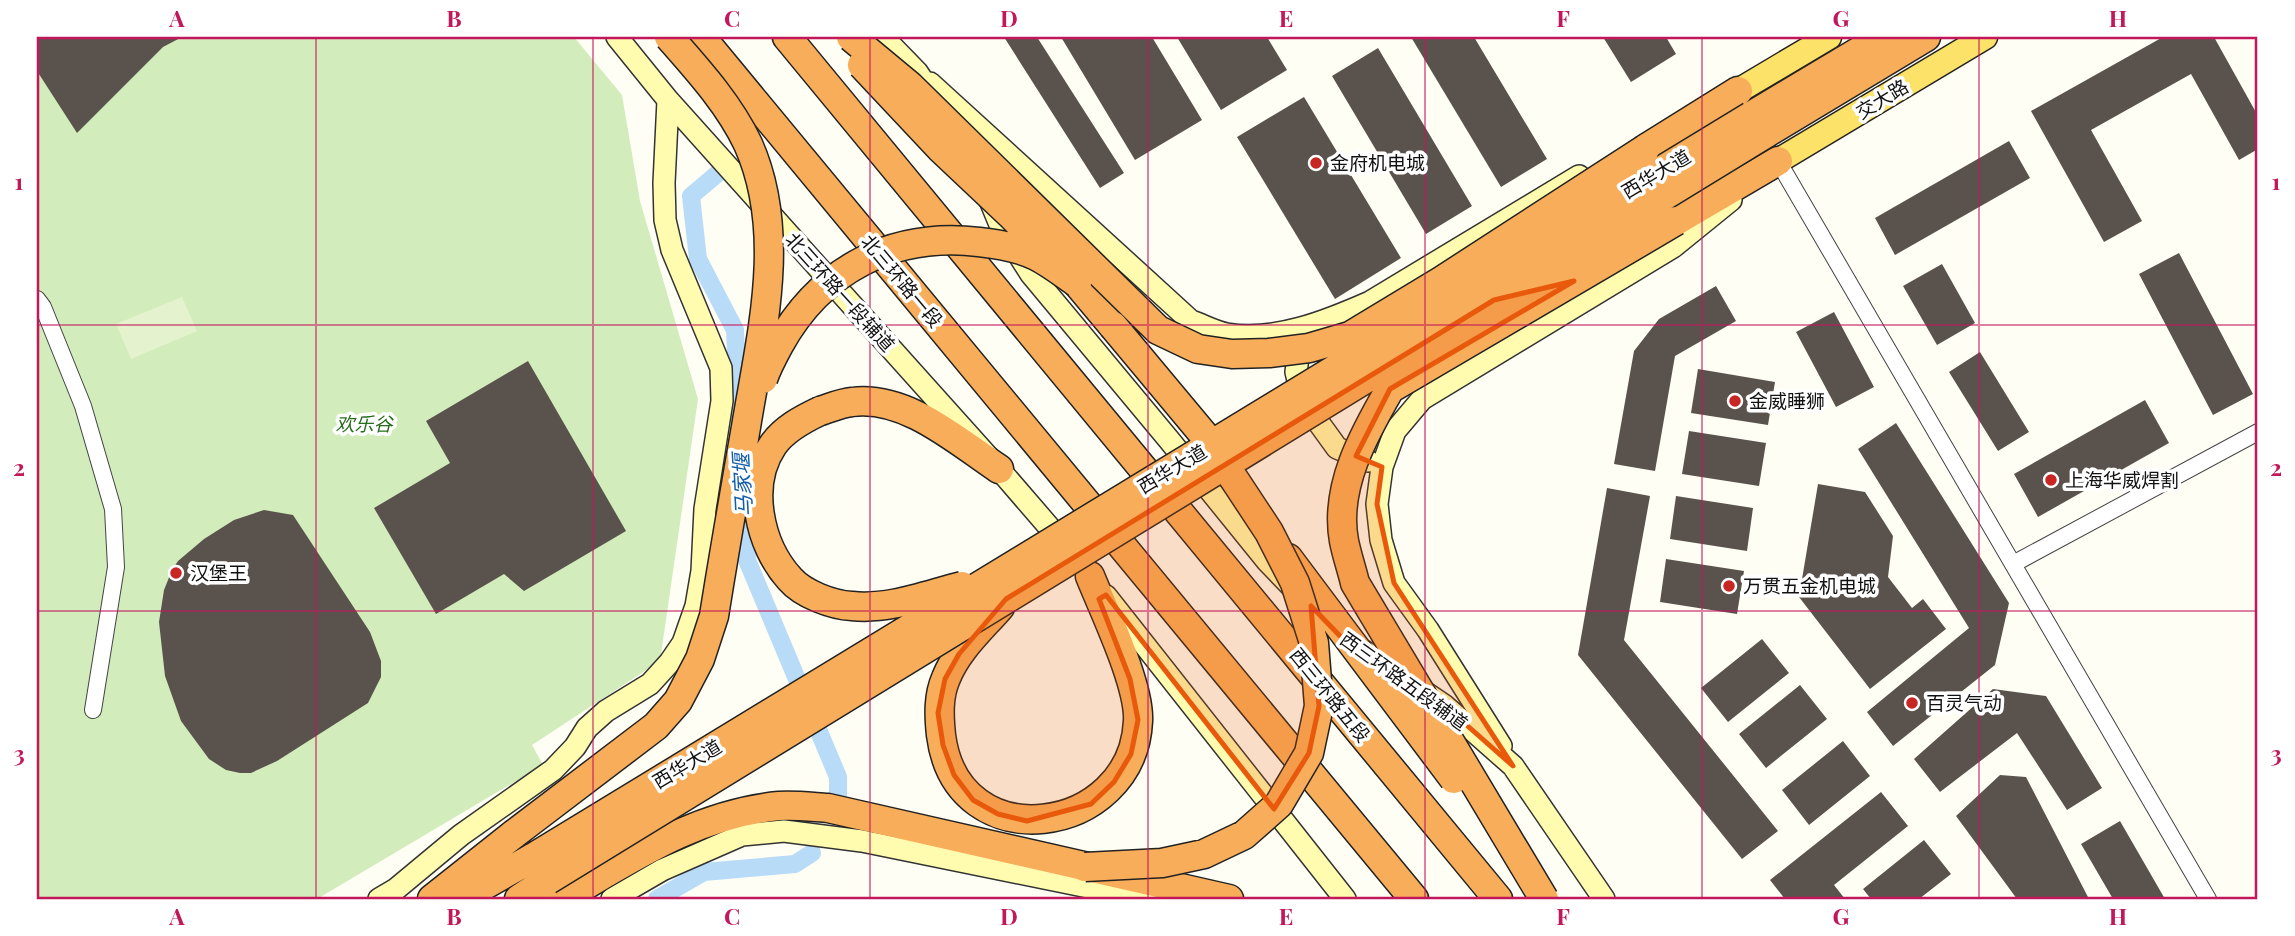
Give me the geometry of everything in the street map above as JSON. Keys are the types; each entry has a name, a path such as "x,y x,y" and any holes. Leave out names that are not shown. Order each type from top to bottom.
{"highway":[{"path":"432,899 656,726 678,701 700,659 714,616 766,309 769,243 764,191 748,144 726,106 670,37"},
{"name":"北三环路一段","path":"701,37 1414,899"},
{"name":"西三环路五段","path":"787,37 1498,899"},
{"path":"835,37 940,148 1011,215 1077,283 1209,441 1269,532 1544,899"},
{"path":"851,37 910,86 1158,330 1198,349 1232,354 1269,353 1310,348 1350,336 1440,320"},
{"name":"西华大道","path":"519,899 1001,588 1758,125 1883,37"},
{"name":"西华大道","path":"1758,125 1926,37"},
{"path":"1350,336 1738,91"},
{"path":"1391,389 1778,161"},
{"path":"1490,289 1533,219"},
{"path":"741,453 766,370 785,334 803,307 836,277 864,259 899,246 920,242 964,240 995,244 1036,256 1077,283"},
{"path":"1490,289 1574,281"},
{"path":"1440,320 1371,422 1350,470 1343,508 1344,540 1355,583 1544,899"},
{"path":"999,469 916,415 884,404 853,401 820,411 794,425 773,444 763,469 758,496 762,527 773,556 791,581 820,598 852,607 893,605 1001,588"},
{"path":"1085,867 1162,863 1205,854 1244,835 1279,804 1309,753 1319,706 1314,643 1296,583 1269,532"},
{"path":"1001,588 945,680 939,713 943,746 954,775 973,800 998,814 1027,821 1059,817 1091,804 1114,782 1130,754 1138,720 1130,679 1090,576"},
{"path":"548,879 651,847 693,826 738,813 781,806 828,807 1229,899"},
{"name":"西华大道","path":"460,899 548,879"}],"main road":[{"name":"北三环路一段辅道","path":"617,37 668,100 999,469 1090,576"},
{"path":"883,37 1191,320 1226,334 1261,335 1302,327 1370,302 1619,152 1738,91 1829,37"},
{"name":"交大路","path":"1778,161 1985,37"},
{"name":"西三环路五段辅道","path":"918,72 956,130 1002,227 1031,274 1266,561 1340,636 1446,706 1513,766 1605,899"},
{"path":"380,899 461,835 553,770 575,747 587,728 606,711 650,684 683,643 696,606 705,509 722,401 721,368 672,250 665,220 668,100"},
{"path":"1513,766 1394,583 1381,540 1377,504 1382,467 1395,431 1422,399 1673,247 1778,161"},
{"path":"1302,327 1296,372 1303,401 1337,448 1382,467"},
{"path":"1090,576 1345,899"},
{"path":"612,899 662,870 742,835 784,831 862,841 1147,899"}],"street":[{"path":"1778,161 2208,899"},
{"path":"37,299 43,307 83,406 113,509 116,567 93,710"},
{"path":"2013,564 2258,432"}],"highlighted area":[{"path":"1574,281 1390,389 1356,456 1382,467 1377,504 1394,583 1513,766 1445,706 1340,636 1311,606 1319,706 1309,753 1274,809 1106,595 1099,599 1130,679 1138,720 1131,754 1114,782 1091,804 1027,821 998,814 973,800 954,775 943,745 938,713 945,679 959,654 1006,599 1494,300"}],"green space":[{"name":"欢乐谷","path":"37,37 574,37 622,95 640,201 698,399 660,661 532,745 543,765 317,899 37,899"},
{"path":"182,297 197,331 131,359 116,324"}],"building":[{"path":"40,37 182,37 163,47 77,133 37,71 37,43"},
{"path":"1004,37 1037,37 1124,173 1100,188"},
{"path":"1061,37 1152,37 1202,120 1135,160"},
{"path":"1177,37 1267,37 1287,70 1221,110"},
{"path":"1411,37 1474,37 1547,159 1501,187"},
{"path":"1603,37 1666,37 1676,54 1631,82"},
{"path":"2163,37 2214,37 2258,116 2258,149 2239,160 2191,74 2091,130 2142,221 2104,242 2031,111"},
{"path":"1378,48 1472,206 1426,234 1332,76"},
{"path":"1304,97 1401,258 1335,299 1237,137"},
{"path":"2009,141 2030,178 1895,255 1875,218"},
{"path":"2179,253 2253,394 2213,415 2139,274"},
{"path":"1942,264 1975,323 1937,345 1903,286"},
{"path":"1716,286 1736,321 1675,356 1655,471 1614,464 1634,351 1659,319"},
{"path":"1834,312 1874,387 1836,407 1796,332"},
{"path":"1980,352 2029,432 1998,451 1949,372"},
{"path":"528,361 626,531 524,591 504,574 436,614 374,508 450,463 426,421"},
{"path":"1698,369 1775,382 1768,425 1691,413"},
{"path":"2145,400 2169,443 2038,517 2014,474"},
{"path":"1896,423 2009,603 1995,665 1893,746 1867,712 1969,628 1858,449"},
{"path":"1689,431 1766,443 1759,486 1682,474"},
{"path":"1818,484 1865,492 1893,536 1888,577 1912,608 1923,599 1946,629 1870,689 1799,597"},
{"path":"1607,488 1650,496 1624,640 1778,831 1742,859 1578,655"},
{"path":"1676,496 1753,508 1747,551 1670,539"},
{"path":"264,510 293,515 370,632 381,661 381,677 368,703 277,761 251,773 240,773 226,770 209,759 181,721 165,676 159,622 164,590 178,561 204,539 234,520"},
{"path":"1666,559 1744,571 1737,614 1660,602"},
{"path":"1762,639 1789,673 1728,722 1701,688"},
{"path":"1800,685 1827,719 1766,768 1739,734"},
{"path":"1993,689 2046,696 2102,788 2067,810 2017,733 1940,792 1914,759"},
{"path":"1843,741 1870,776 1809,825 1782,790"},
{"path":"2000,775 2026,777 2089,899 2017,899 1956,816"},
{"path":"1881,792 1908,826 1834,885 1845,899 1785,899 1770,880"},
{"path":"2120,821 2165,899 2113,899 2081,844"},
{"path":"1924,840 1951,874 1919,899 1871,899 1863,889"}],"waterway":[{"name":"马家堰","path":"717,174 691,196 698,259 735,330 739,416"},
{"name":"马家堰","path":"743,496 747,560 838,777 838,800"},
{"name":"马家堰","path":"657,899 704,872 795,864 812,853"}],"place":[{"name":"金府机电城","path":"1316,163"},
{"name":"金威睡狮","path":"1735,401"},
{"name":"上海华威焊割","path":"2051,480"},
{"name":"汉堡王","path":"176,573"},
{"name":"万贯五金机电城","path":"1729,586"},
{"name":"百灵气动","path":"1912,703"}]}
